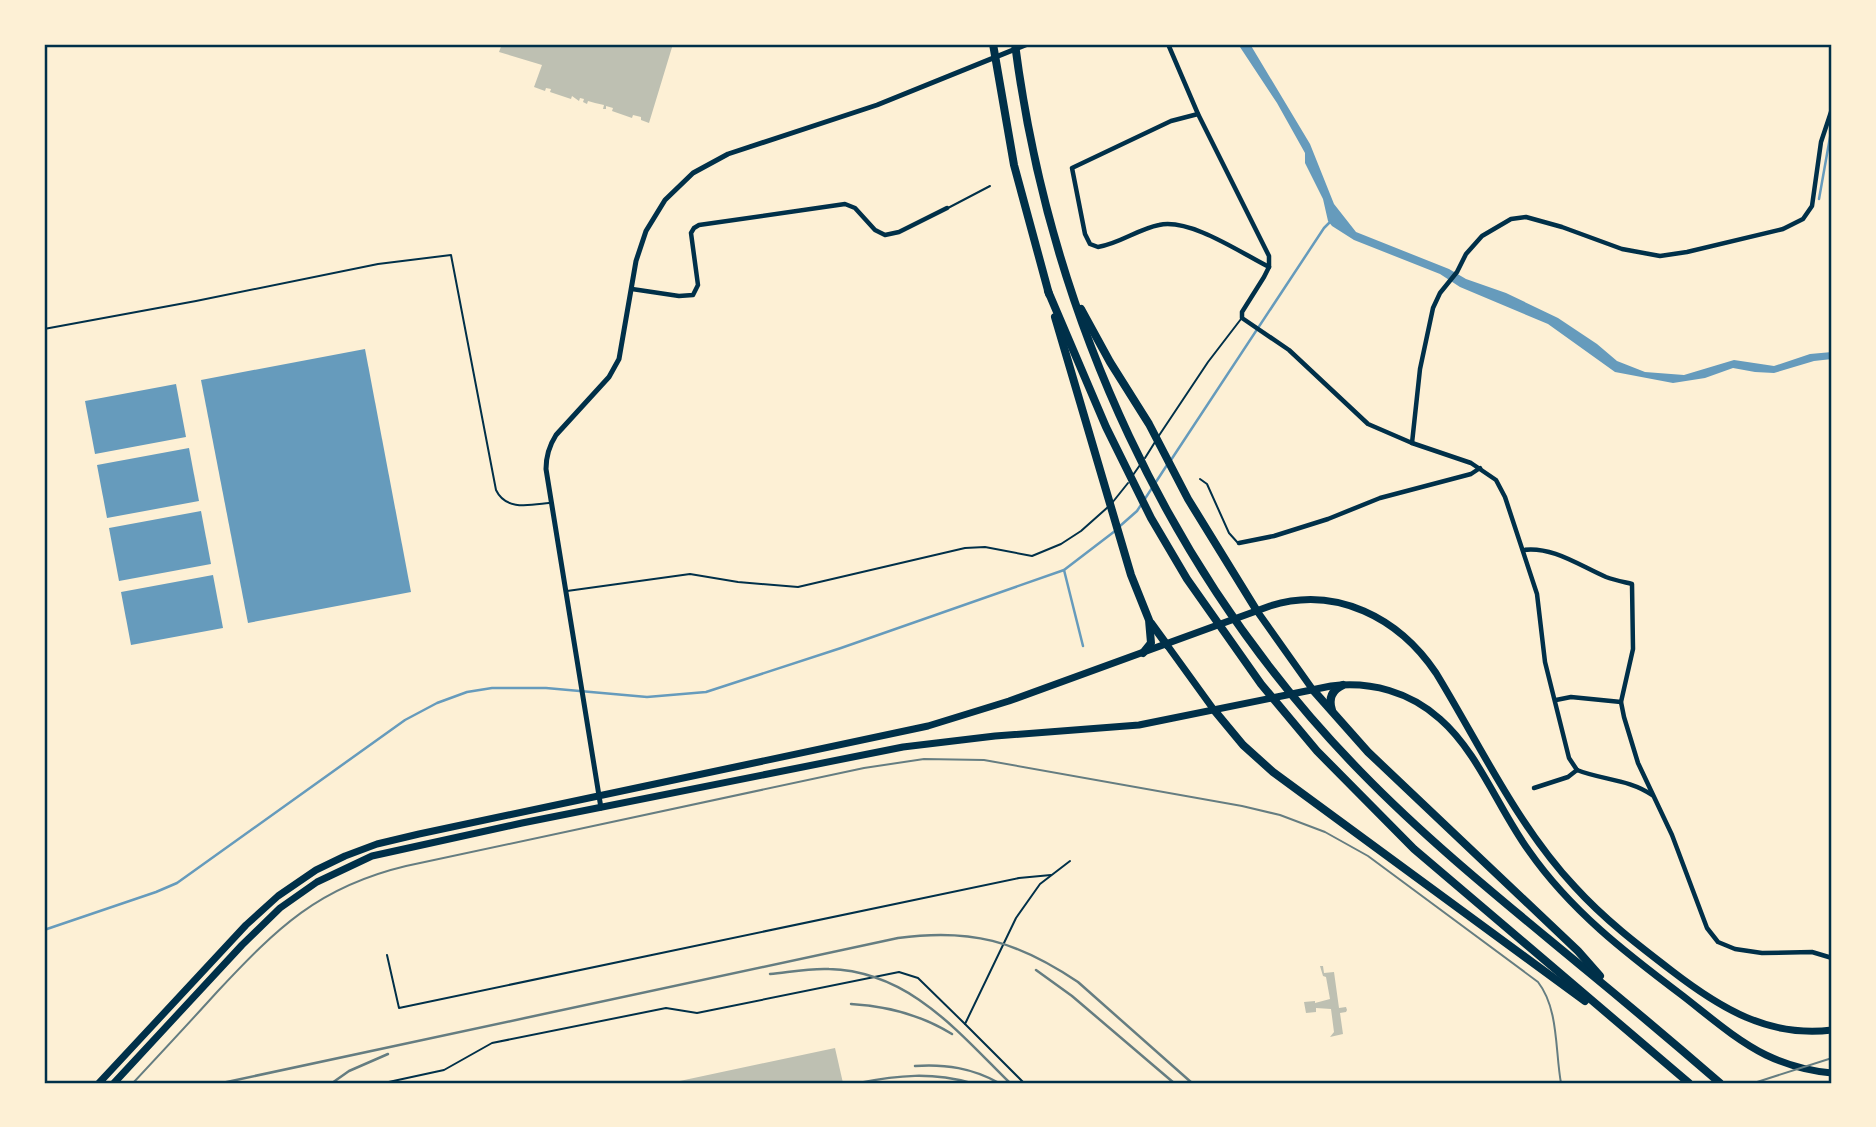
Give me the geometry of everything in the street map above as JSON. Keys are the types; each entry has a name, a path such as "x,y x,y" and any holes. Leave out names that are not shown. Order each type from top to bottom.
{"highway":[{"path":"993,44 1017,177 1065,358 1131,575 1149,620 1167,645"},
{"path":"1015,44 1035,161 1051,227 1096,360 1132,442 1185,544 1224,602 1306,710 1361,772 1428,837 1720,1083"},
{"path":"1048,291 1093,399 1151,518 1207,608 1261,684 1326,760 1413,849 1689,1083"},
{"path":"1071,291 1110,362 1149,424 1188,499 1257,611"},
{"path":"1143,653 1151,643 1149,620"},
{"path":"1333,713 1331,697 1334,690 1343,685"},
{"path":"1314,690 1384,767 1578,951 1619,996"},
{"path":"1214,710 1243,745 1273,772 1530,962 1622,1026"}],"main road":[{"path":"99,1083 246,925 278,896 316,870 353,853 390,841 920,727 993,706 1257,611 1286,602 1318,599 1357,608 1378,617 1418,648 1543,848 1575,887 1604,916 1693,987 1738,1015 1763,1025 1786,1029 1832,1030"},
{"path":"1257,611 1314,690"},
{"path":"1167,645 1214,710"},
{"path":"114,1083 254,932 294,897 323,878 356,862 390,851 904,747 986,737 1139,725 1343,685 1392,691 1416,701 1438,717 1464,747 1527,849 1556,887 1583,915 1617,945 1763,1054 1790,1065 1832,1073"}],"street":[{"path":"601,808 546,470 550,446 556,435 600,388 614,368 623,345 636,261 646,231 665,201 693,173 728,154 849,115 1028,44"},
{"path":"1168,44 1198,114 1268,251 1269,267 1242,312 1243,319 1289,350 1368,424 1480,468 1491,476 1502,490 1537,594 1545,662 1569,758 1577,770 1623,782 1640,788 1651,796"},
{"path":"1412,443 1420,369 1437,298 1477,241 1511,219 1531,218 1570,229 1622,249 1661,256 1783,229 1803,219 1812,206 1821,142 1832,109"},
{"path":"1198,114 1171,121 1072,168 1085,234 1092,246 1098,247 1155,226 1177,224 1194,229 1269,267"},
{"path":"632,289 679,296 693,295 698,285 691,233 699,225 842,204 855,208 879,233 889,234 909,228 947,208"},
{"path":"1239,543 1274,536 1328,519 1380,498 1471,474 1480,468"},
{"path":"1523,550 1537,550 1567,558 1604,576 1632,584 1633,649 1621,702 1629,738 1649,784 1651,796 1672,835 1704,924 1714,939 1743,951 1812,951 1832,958"},
{"path":"1556,700 1571,697 1621,702"},
{"path":"1534,788 1568,777 1577,770"}],"lane":[{"path":"947,208 990,186"},
{"path":"44,329 377,264 451,255 496,490 502,500 517,505 552,503"},
{"path":"566,591 690,574 738,582 798,587 965,548 985,547 1032,556 1040,554 1081,531 1119,497 1208,362 1243,319"},
{"path":"1200,479 1207,484 1229,533 1239,543"},
{"path":"965,1024 1016,918 1031,896 1051,875 1070,861"},
{"path":"387,955 399,1008 1019,878 1051,875"},
{"path":"384,1083 444,1070 492,1043 666,1009 697,1013 900,972 918,978 1024,1083"}],"water":[{"path":"1238,44 1250,44 1310,144 1334,204 1356,232 1506,293 1558,318 1617,361 1645,372 1684,375 1734,360 1774,366 1810,354 1832,352 1832,359 1814,361 1774,373 1733,368 1705,378 1673,383 1615,372 1548,324 1460,287 1440,274 1354,240 1328,221 1323,199 1305,163 1305,153 1277,103"},
{"path":"365,349 411,592 248,623 201,380"},
{"path":"176,384 186,437 95,454 85,401"},
{"path":"189,448 199,501 107,518 97,465"},
{"path":"201,511 211,564 119,581 109,528"},
{"path":"213,575 223,628 131,645 121,592"}],"building":[{"path":"502,44 673,44 649,123 641,120 641,117 633,115 632,118 612,111 613,108 606,106 606,109 603,109 604,105 588,101 587,104 583,102 584,99 580,98 579,101 572,96 571,99 550,92 551,89 546,88 545,91 534,87 542,65 499,52"},
{"path":"1320,966 1323,966 1324,973 1334,972 1339,1008 1346,1007 1346,1012 1340,1013 1343,1034 1330,1037 1334,1032 1331,1009 1316,1008 1316,1012 1306,1013 1304,1002 1315,1003 1330,999 1326,977 1323,976"},
{"path":"835,1048 843,1083 675,1083 675,1082"}],"waterway":[{"path":"1819,199 1832,126"},
{"path":"1171,460 1331,221"},
{"path":"1120,526 1137,511 1167,465"},
{"path":"44,930 177,883 405,720 437,703 467,692 492,688 546,688 647,697 706,692 1064,570 1115,531"},
{"path":"1064,570 1083,646"}],"tram line":[{"path":"133,1083 259,948 301,913 348,886 406,866 864,768 924,759 984,760 1242,806 1280,815 1325,832 1368,856 1538,982 1545,993 1553,1017 1561,1083"},
{"path":"1754,1083 1832,1058"}],"railway":[{"path":"222,1083 898,938 924,935 971,937 992,941 1013,947 1056,968 1078,982 1192,1083"},
{"path":"770,974 829,969 858,972 884,980 908,993 951,1025 1010,1083"},
{"path":"1036,970 1072,996 1174,1083"},
{"path":"851,1004 904,1013 952,1034"},
{"path":"332,1083 349,1071 388,1054"},
{"path":"915,1066 958,1068 999,1083"},
{"path":"859,1083 915,1076 943,1077 971,1083"}]}
